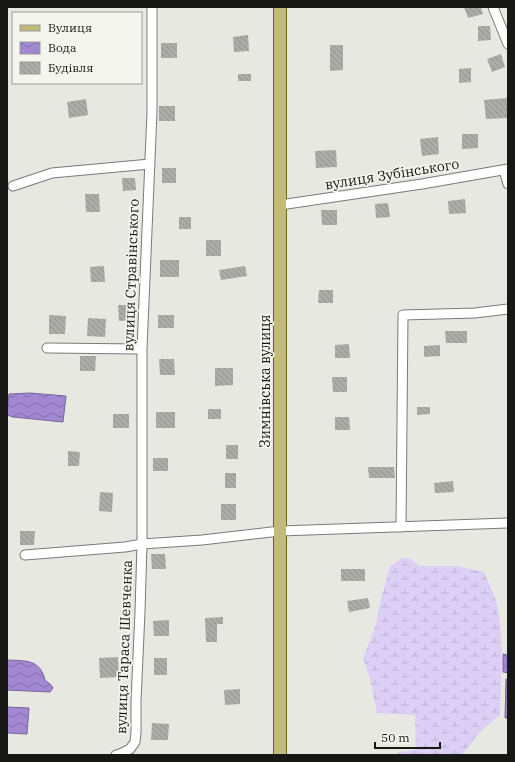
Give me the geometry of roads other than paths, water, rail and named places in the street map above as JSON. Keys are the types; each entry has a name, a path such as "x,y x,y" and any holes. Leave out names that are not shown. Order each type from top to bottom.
{"main road":[{"name":"Зимнівська вулиця","path":"280,7 280,755"}],"street":[{"name":"вулиця Стравінського","path":"142,548 142,349 152,112 152,7"},
{"path":"493,7 508,44"},
{"path":"13,186 52,173 150,164"},
{"path":"506,170 508,184"},
{"name":"вулиця Зубінського","path":"280,205 506,170"},
{"path":"401,527 403,315 475,313 508,309"},
{"path":"47,348 142,349"},
{"path":"25,555 125,547 142,548 280,531 508,523"},
{"name":"вулиця Тараса Шевченка","path":"116,755 130,749 135,742 142,548"}],"water":[{"path":"30,393 66,396 63,422 13,417 7,415 9,394"},
{"path":"503,654 508,655 508,673 503,672"},
{"path":"7,660 26,661 36,665 43,673 45,680 53,688 50,692 7,690"},
{"path":"506,679 508,679 508,718 505,718"},
{"path":"7,707 29,708 27,734 7,733"}]}
